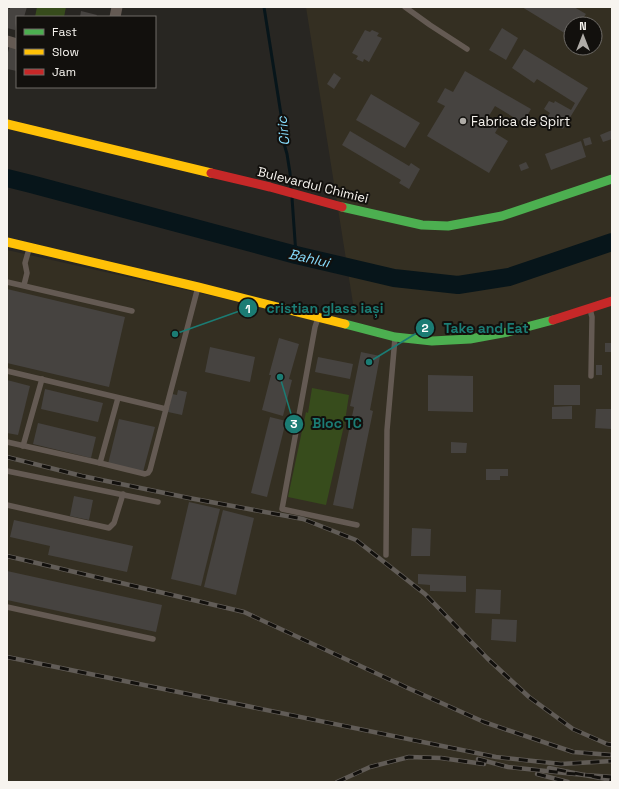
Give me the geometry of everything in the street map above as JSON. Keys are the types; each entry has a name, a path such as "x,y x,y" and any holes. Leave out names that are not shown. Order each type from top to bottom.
{"street":[{"name":"Bulevardul Chimiei","path":"7,124 270,187 354,210 422,225 448,226 502,216 612,179"},
{"path":"7,242 198,287 395,337 432,341 470,339 508,332 548,322 612,301"}],"lane":[{"path":"405,7 467,49"},
{"path":"24,285 27,273 25,263 29,248"},
{"path":"7,282 132,311"},
{"path":"7,442 145,474 148,473 198,287"},
{"path":"590,309 592,317 592,376"},
{"path":"318,317 282,509 357,524"},
{"path":"386,555 387,430 395,337"},
{"path":"7,371 166,410"},
{"path":"23,446 42,379"},
{"path":"100,463 118,398"},
{"path":"7,471 158,502"},
{"path":"7,505 109,528 114,523 123,494"},
{"path":"7,607 153,639"}],"shaded area":[{"path":"306,7 612,7 612,782 7,782 7,250 271,309 355,316"}],"green space":[{"path":"37,7 66,7 64,16 35,16"},
{"path":"312,388 349,395 345,421 326,505 288,497 306,412 308,413"}],"building":[{"path":"10,7 27,7 24,16 16,16 15,30 7,28 7,8 10,9"},
{"path":"522,7 574,7 586,14 585,16 563,16 563,32"},
{"path":"81,11 97,15 96,16 80,16"},
{"path":"502,28 518,38 506,60 489,50"},
{"path":"365,30 370,32 372,30 379,33 377,36 382,38 369,62 364,59 363,62 356,59 358,56 352,53"},
{"path":"10,45 16,47 16,71 7,69 7,56"},
{"path":"524,49 588,88 563,129 546,119 550,113 544,109 549,101 554,103 555,101 571,110 575,103 537,79 534,83 512,68"},
{"name":"Fabrica de Spirt","path":"465,71 531,109 523,123 495,106 487,119 499,126 495,133 508,141 489,173 427,136 445,106 437,102 445,88 453,92"},
{"path":"334,73 341,78 334,89 327,84"},
{"path":"371,94 420,123 405,148 356,120"},
{"path":"612,130 612,139 603,142 600,135"},
{"path":"350,131 409,166 411,163 420,169 409,189 399,183 401,180 342,145"},
{"path":"590,137 592,144 585,146 583,139"},
{"path":"581,141 586,157 551,170 545,154"},
{"path":"526,162 529,168 521,171 519,165"},
{"path":"7,289 125,317 109,387 7,363"},
{"path":"279,338 299,344 289,379 292,380 283,416 262,410 271,375 269,375"},
{"path":"605,343 612,343 612,352 605,352"},
{"path":"210,347 255,357 250,382 205,372"},
{"path":"361,352 380,356 370,410 373,411 353,509 333,505 354,407 350,406"},
{"path":"318,357 353,364 350,379 315,372"},
{"path":"596,365 602,365 602,375 596,375"},
{"path":"428,375 473,376 473,412 428,411"},
{"path":"7,380 30,386 18,435 7,433"},
{"path":"554,385 580,385 580,405 554,405"},
{"path":"45,389 103,403 98,422 41,409"},
{"path":"178,390 187,392 182,415 168,412 172,394 177,395"},
{"path":"572,406 572,419 552,419 552,407"},
{"path":"596,409 612,409 612,429 595,428"},
{"path":"270,417 286,421 267,497 251,493"},
{"path":"119,419 155,427 143,472 108,464"},
{"path":"38,423 96,437 91,458 33,444"},
{"path":"451,442 467,443 466,453 451,453"},
{"path":"486,469 508,469 508,476 500,476 500,480 486,480"},
{"path":"74,496 93,500 89,520 70,516"},
{"path":"189,502 220,509 201,586 171,579"},
{"path":"223,510 254,518 236,595 204,587"},
{"path":"14,520 133,546 127,572 48,555 50,546 10,537"},
{"path":"412,528 431,529 430,556 411,556"},
{"path":"7,571 162,605 156,632 7,600"},
{"path":"418,574 466,576 466,592 430,591 430,585 418,584"},
{"path":"476,589 501,590 500,614 475,613"},
{"path":"492,619 517,620 516,642 491,640"}],"waterway":[{"name":"Ciric","path":"264,7 283,127 283,140 290,173 291,189"},
{"name":"Bahlui","path":"7,178 296,255 394,278 458,285 509,277 612,242"},
{"name":"Ciric","path":"292,198 296,255"}],"railway":[{"path":"7,457 82,476 303,519 356,540 425,594 487,658 529,697 573,729 612,745"},
{"path":"7,556 244,612 484,722 573,752 612,755"},
{"path":"7,657 496,757 561,764 612,761"},
{"path":"337,782 370,767 409,757 441,758 484,764"},
{"path":"478,759 508,767 584,775 549,768"},
{"path":"537,774 568,782"},
{"path":"612,777 584,775 612,780"}],"traffic: fast":[{"path":"342,207 422,225 448,226 502,216 612,179"},
{"path":"345,324 395,337 432,341 470,339 508,332 553,320"}],"traffic: slow":[{"path":"7,124 211,173"},
{"path":"7,242 198,287 345,324"}],"traffic: jam":[{"path":"211,173 270,187 342,207"},
{"path":"553,320 612,301"}],"place":[{"name":"Fabrica de Spirt","path":"463,121"},
{"name":"cristian glass iași","path":"175,334"},
{"name":"Take and Eat","path":"369,362"},
{"name":"Bloc TC","path":"280,377"}]}
